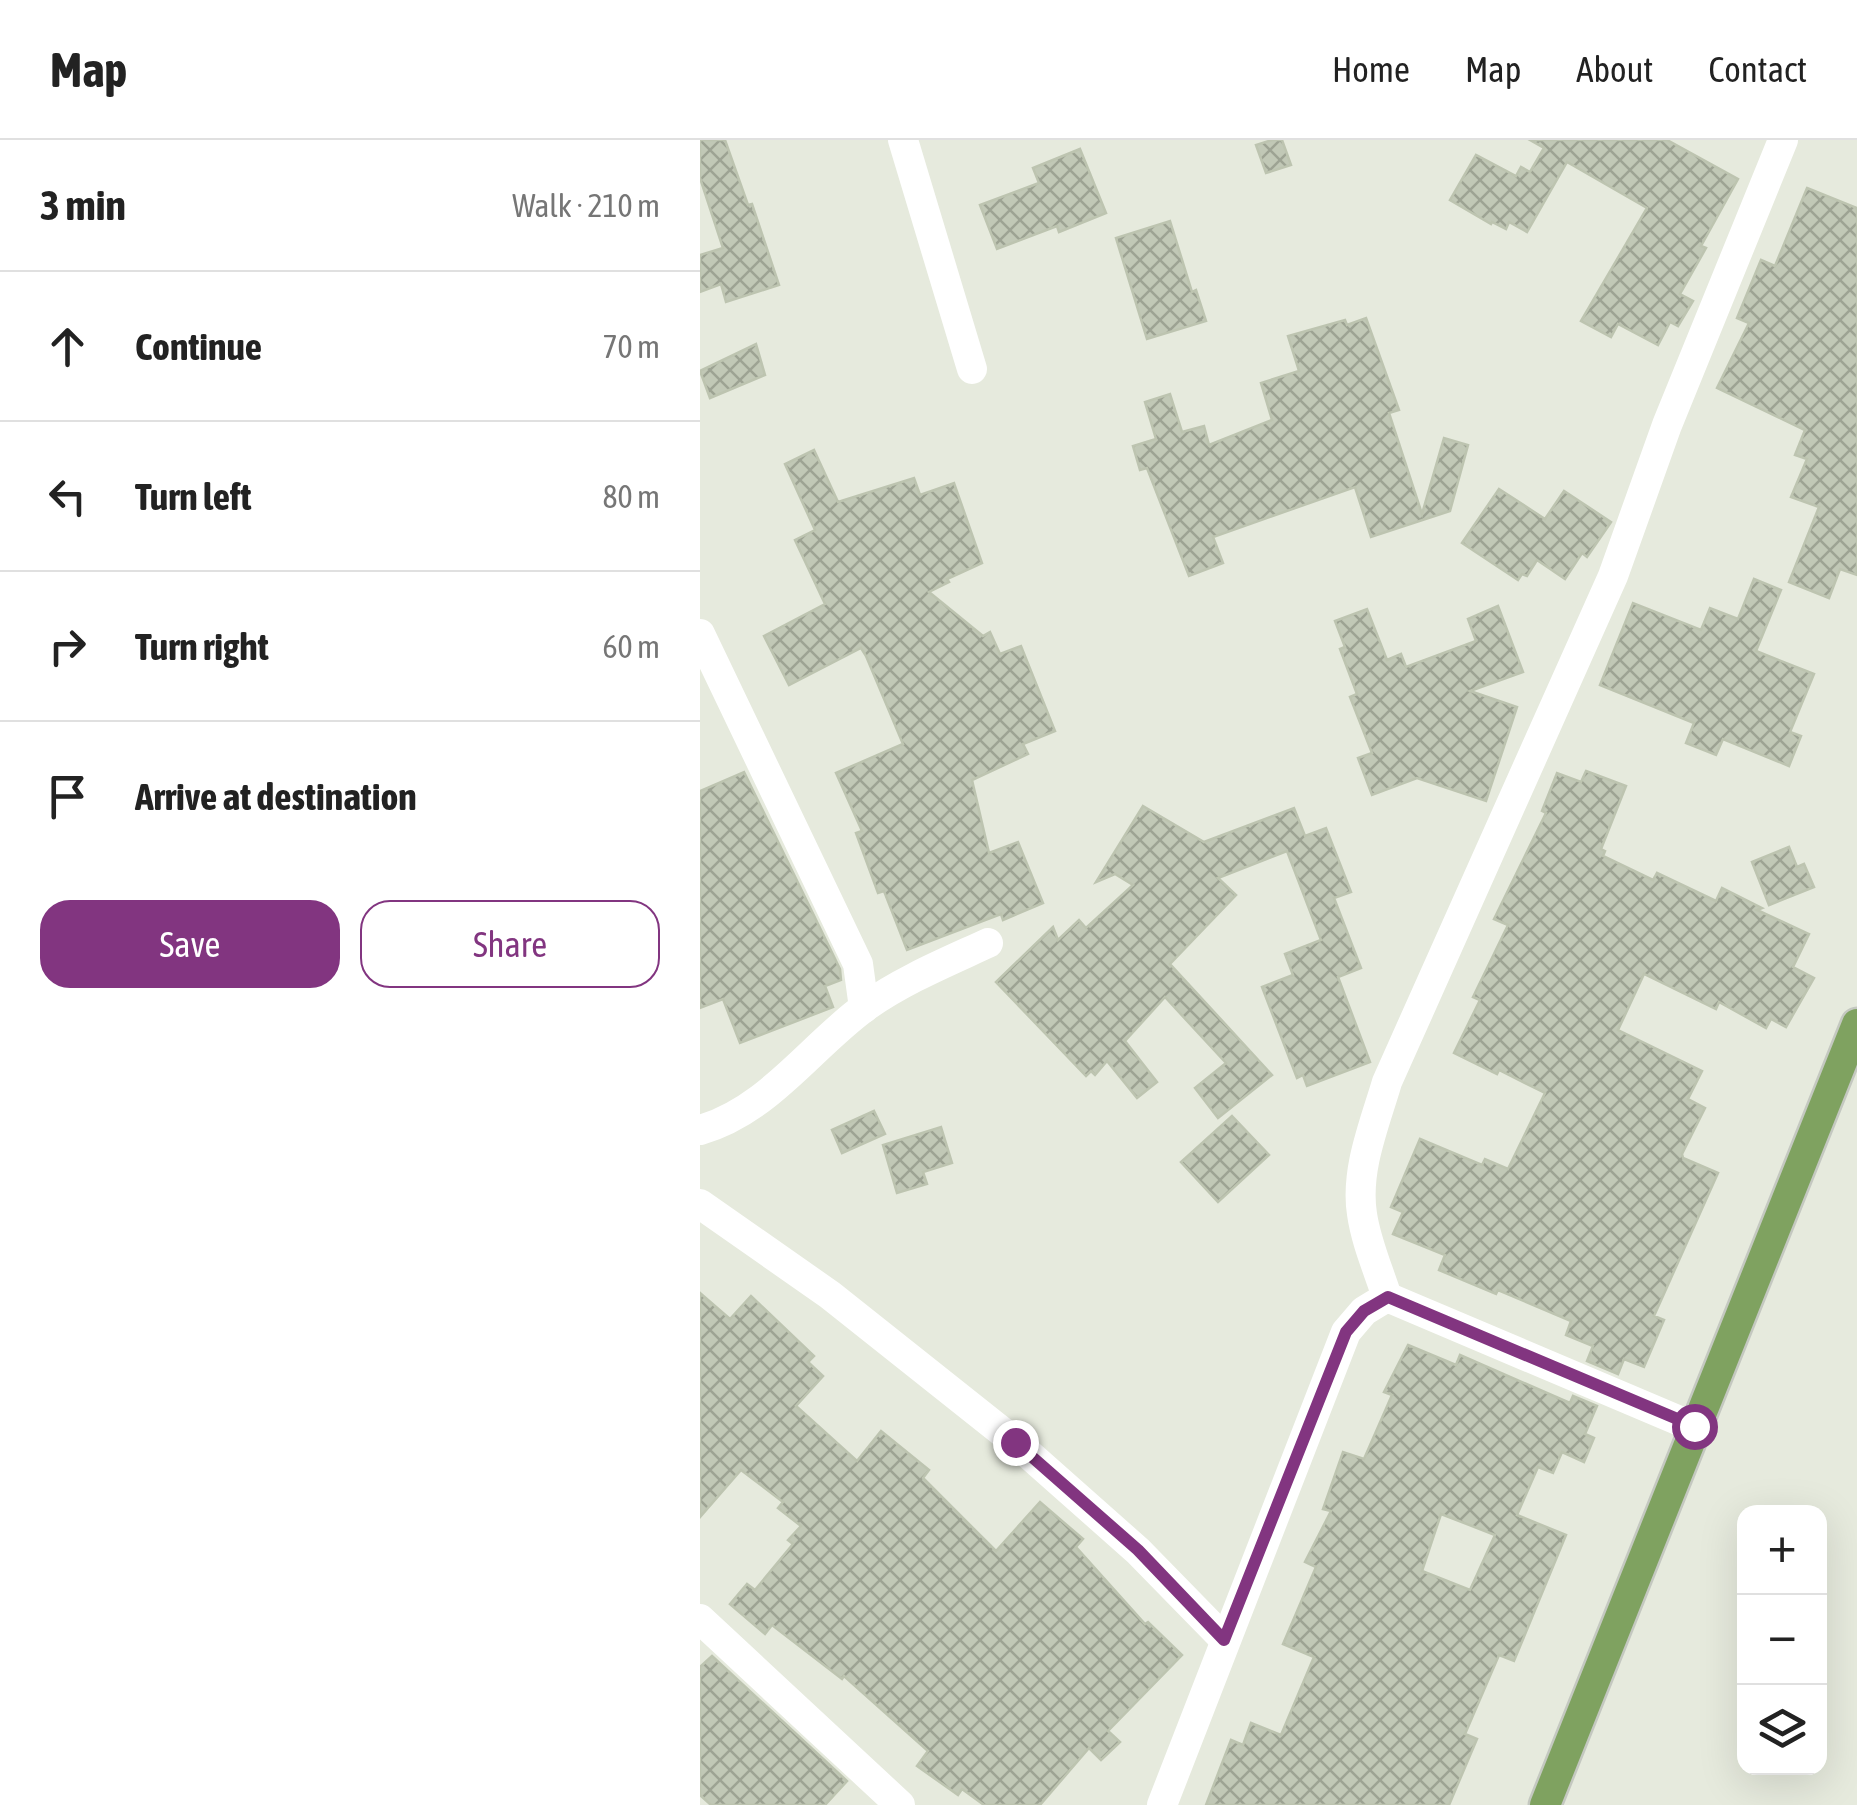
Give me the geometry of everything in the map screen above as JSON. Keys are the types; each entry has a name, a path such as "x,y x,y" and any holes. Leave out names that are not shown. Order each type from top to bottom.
{"main road":[{"path":"1545,1805 1857,1024"}],"street":[{"path":"902,140 972,369"},
{"path":"1694,1426 1388,1297 1370,1249 1361,1209 1365,1154 1388,1082 1613,576 1667,424 1783,140"},
{"path":"700,634 858,964 864,1008"},
{"path":"700,1130 717,1125 784,1081 864,1008 912,979 988,943"},
{"path":"700,1204 830,1295 1015,1442 1138,1550 1224,1640"},
{"path":"1162,1805 1346,1332 1364,1311 1388,1297"},
{"path":"700,1619 900,1805"}],"building":[{"path":"700,140 725,140 779,285 726,302 721,284 700,292 700,255 723,248 700,178"},
{"path":"1282,140 1291,165 1266,173 1256,145"},
{"path":"1530,140 1667,140 1738,179 1680,294 1693,301 1678,326 1670,322 1658,345 1618,324 1611,337 1581,321 1647,208 1567,162 1527,232 1509,222 1506,229 1491,224 1450,200 1476,155 1516,176 1521,167 1530,172 1544,148"},
{"path":"1080,149 1106,213 1059,232 1057,226 997,249 980,205 1039,183 1033,168"},
{"path":"1807,188 1857,208 1857,575 1840,569 1829,598 1789,582 1819,507 1791,497 1807,459 1795,455 1805,430 1717,388 1749,323 1737,318 1761,260 1775,266"},
{"path":"1170,221 1192,292 1196,290 1206,321 1147,339 1116,238"},
{"path":"1366,318 1399,410 1389,413 1422,514 1444,438 1468,445 1450,511 1371,537 1355,487 1213,537 1223,563 1189,576 1147,468 1140,470 1133,446 1156,439 1145,402 1170,394 1182,432 1204,426 1209,445 1272,420 1261,383 1299,371 1288,336"},
{"path":"756,344 765,375 710,398 700,371"},
{"path":"814,450 838,502 914,478 920,495 954,483 982,563 929,592 983,636 990,632 1000,654 1021,646 1055,731 1023,744 1028,754 972,780 989,853 1018,842 1043,903 1003,920 1001,914 907,950 884,891 878,893 856,833 862,831 836,773 903,744 866,656 861,648 789,685 764,636 825,604 795,540 815,530 785,464"},
{"path":"1499,489 1545,519 1564,491 1611,522 1587,557 1582,553 1565,579 1537,560 1527,576 1522,574 1518,580 1462,543"},
{"path":"1754,579 1781,590 1756,651 1814,674 1790,732 1801,736 1789,766 1723,739 1716,755 1686,743 1694,723 1600,685 1633,603 1701,630 1710,608 1738,619"},
{"path":"1498,606 1523,672 1470,691 1517,707 1486,801 1417,778 1372,795 1358,758 1372,753 1350,697 1357,694 1340,649 1345,647 1335,621 1367,609 1387,660 1401,654 1406,667 1476,641 1468,619"},
{"path":"1586,771 1626,786 1601,849 1605,851 1603,856 1653,880 1657,873 1716,901 1722,888 1762,908 1757,910 1809,934 1793,967 1814,978 1786,1027 1771,1019 1766,1028 1719,1002 1716,1009 1644,974 1618,1030 1702,1071 1688,1099 1705,1108 1682,1154 1683,1158 1718,1173 1654,1316 1664,1320 1644,1367 1624,1359 1618,1374 1587,1361 1593,1346 1566,1335 1571,1321 1439,1270 1445,1255 1393,1234 1403,1212 1391,1207 1420,1139 1482,1165 1485,1159 1508,1169 1545,1093 1454,1053 1480,1000 1473,997 1508,925 1494,919 1546,813 1542,811 1557,773 1581,782"},
{"path":"744,772 840,969 841,980 825,986 833,1007 740,1043 723,999 700,1008 700,791"},
{"path":"1143,806 1204,842 1294,808 1305,836 1326,828 1351,892 1334,898 1361,968 1338,977 1370,1062 1307,1086 1303,1075 1297,1078 1262,987 1293,975 1285,954 1321,940 1287,851 1218,878 1236,895 1170,964 1272,1075 1218,1118 1195,1088 1226,1063 1165,997 1125,1041 1157,1082 1137,1098 1107,1061 1095,1075 1091,1071 1086,1076 996,982 1053,927 1058,940 1079,920 1086,928 1133,885 1115,874 1096,882"},
{"path":"1789,847 1797,867 1804,864 1814,887 1769,905 1752,862"},
{"path":"874,1111 885,1134 842,1153 832,1130"},
{"path":"1232,1116 1269,1155 1218,1202 1181,1162"},
{"path":"941,1127 952,1163 923,1172 927,1184 897,1193 883,1145"},
{"path":"700,1293 730,1319 751,1296 814,1356 808,1362 823,1376 796,1406 857,1461 881,1431 929,1470 923,1478 996,1551 1040,1502 1083,1539 1076,1547 1145,1624 1148,1622 1182,1655 1108,1731 1120,1742 1101,1760 1089,1748 1040,1805 984,1805 962,1789 958,1795 917,1766 928,1751 844,1676 842,1679 772,1625 765,1634 730,1604 747,1584 755,1590 793,1544 788,1540 801,1526 778,1508 783,1502 741,1470 700,1517"},
{"path":"1408,1345 1456,1365 1460,1355 1570,1403 1573,1396 1597,1406 1585,1434 1594,1438 1584,1462 1562,1452 1553,1473 1538,1467 1517,1515 1566,1535 1514,1661 1499,1655 1465,1734 1477,1739 1449,1805 1206,1805 1231,1740 1243,1745 1251,1723 1281,1735 1314,1657 1283,1644 1316,1567 1305,1562 1331,1511 1323,1509 1343,1452 1364,1459 1392,1395 1384,1392","holes":["1441,1514 1495,1535 1470,1590 1422,1571"]},
{"path":"712,1656 847,1781 825,1805 711,1805 700,1795 700,1667"}],"route":[{"path":"1015,1442 1138,1550 1224,1640 1346,1332 1364,1311 1388,1297 1694,1426"}]}
